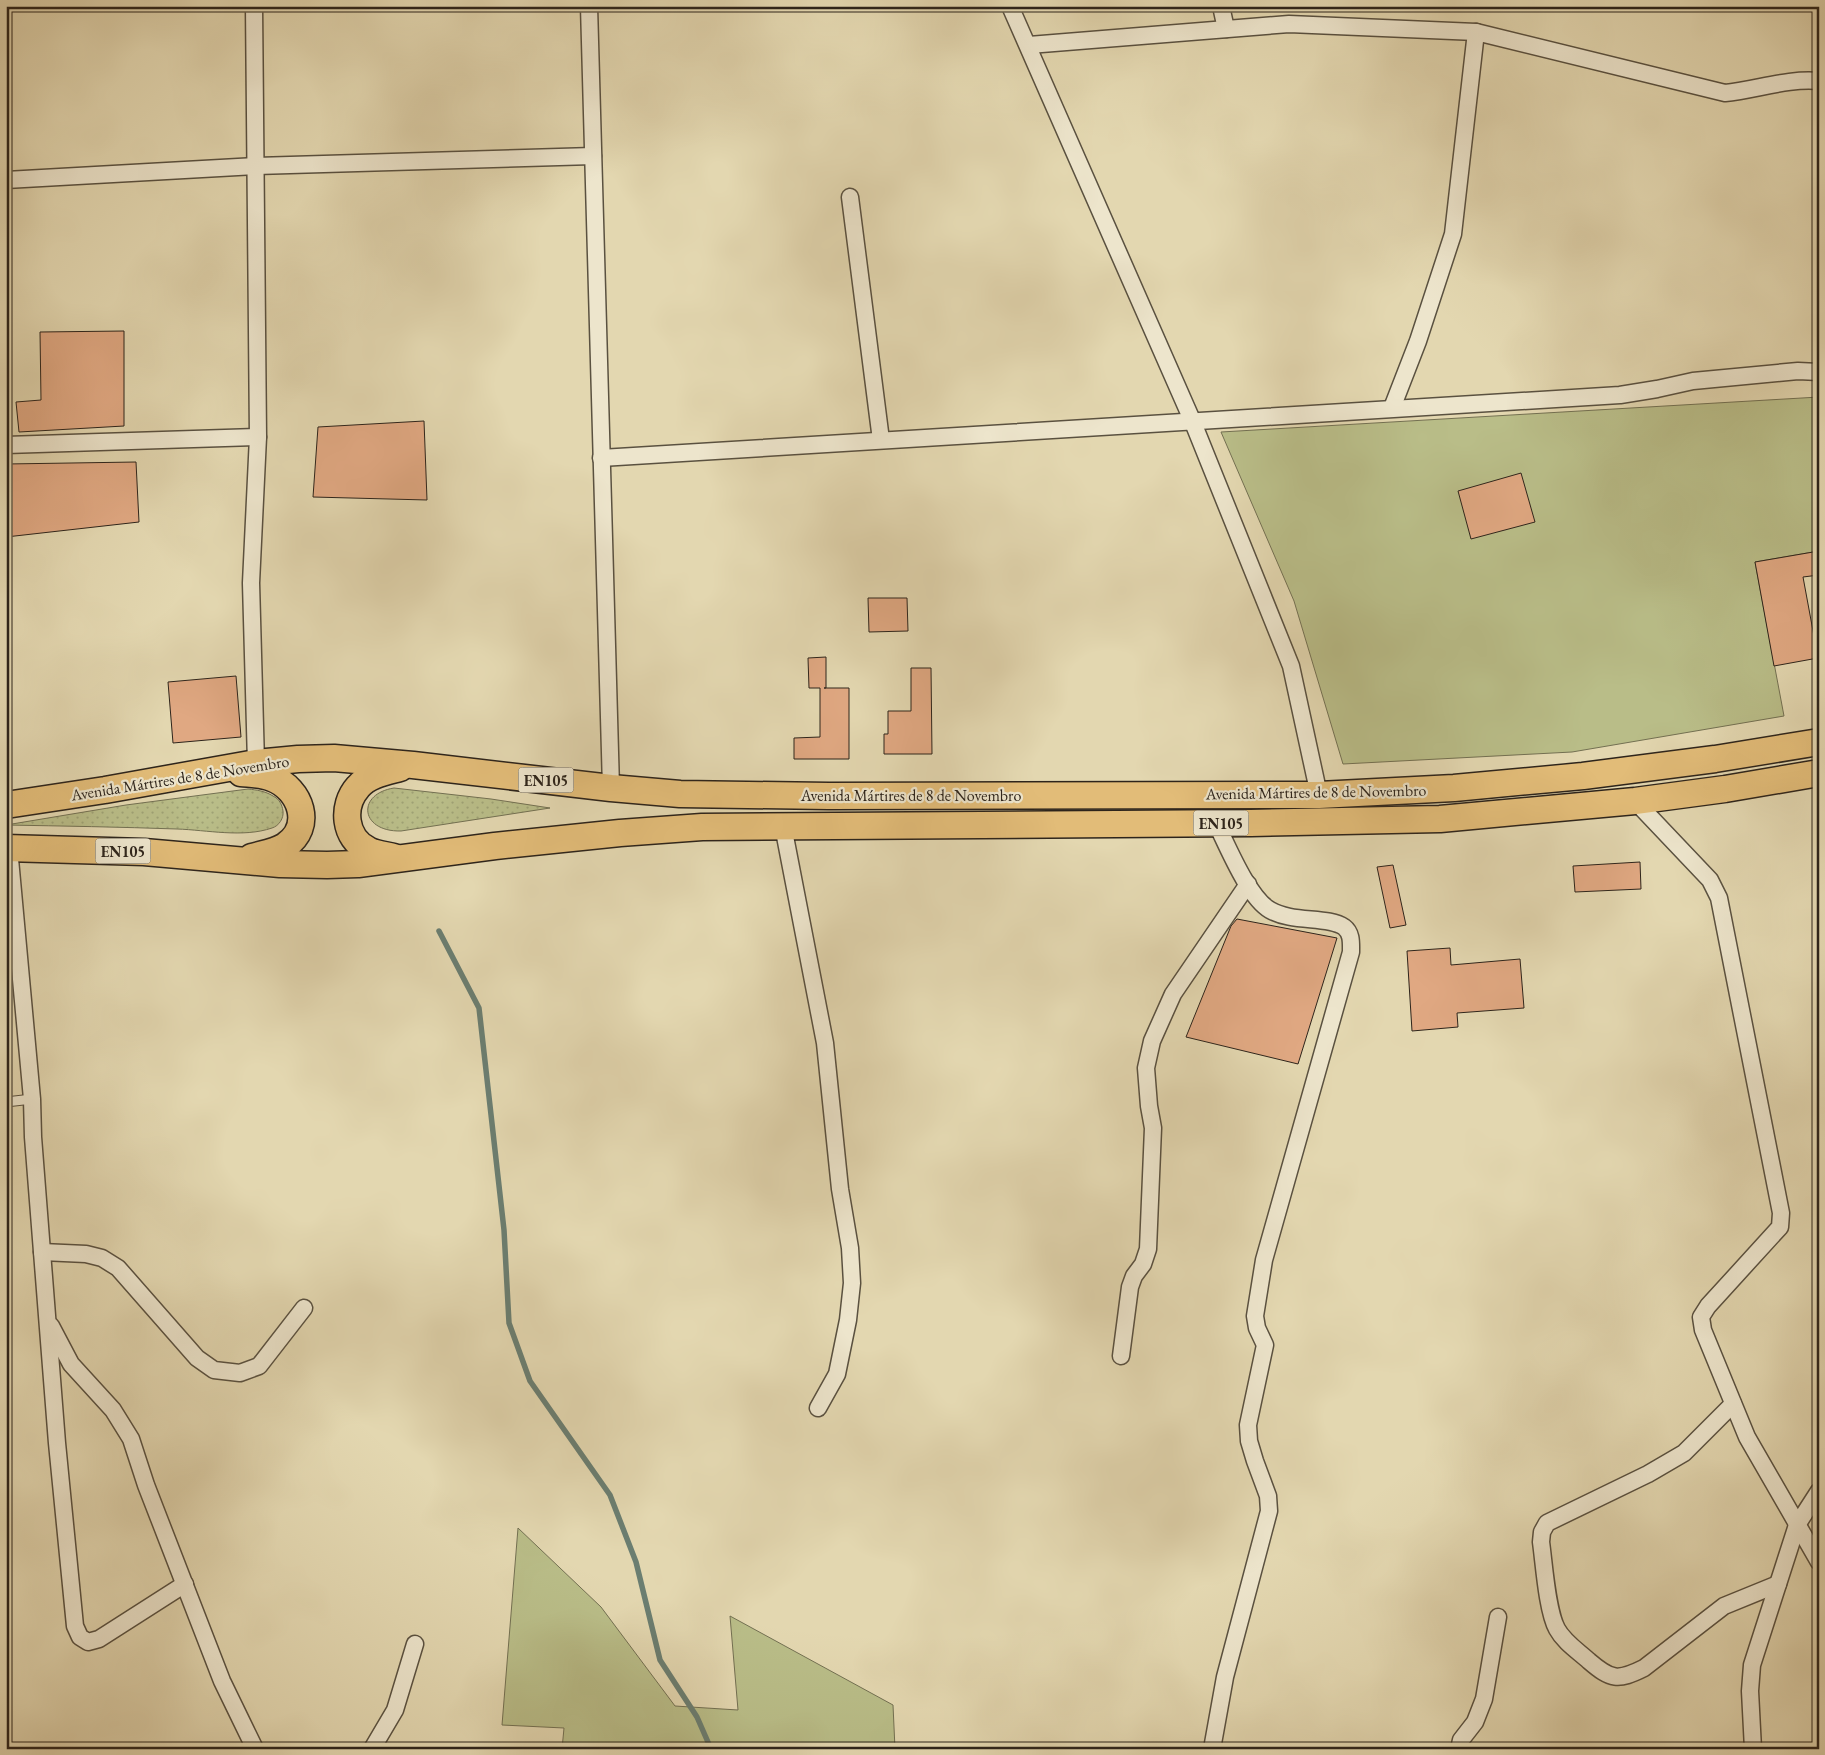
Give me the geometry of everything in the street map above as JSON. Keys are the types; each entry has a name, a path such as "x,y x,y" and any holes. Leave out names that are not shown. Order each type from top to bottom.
{"main road":[{"name":"Avenida Mártires de 8 de Novembro","path":"6,805 105,790 256,763 334,758 413,764 611,788 680,794 829,796 1320,795 1454,788 1583,776 1715,759 1817,739"},
{"path":"400,859 367,850 353,838 347,823 347,811 351,798 358,786 374,775 413,764"},
{"path":"222,770 272,778 294,794 301,808 301,821 297,834 285,846 239,861"},
{"name":"Avenida Mártires de 8 de Novembro","path":"8,848 144,852 280,864 327,865 400,859 495,846 620,833 702,827 1216,823 1440,819 1635,801 1726,789 1819,773"}],"street":[{"path":"254,6 258,436 251,583 256,763"},
{"path":"589,6 611,788"},
{"path":"1010,6 1029,45 1192,420 1291,666 1320,795"},
{"path":"1221,6 1226,29"},
{"path":"1029,45 1289,24 1476,32 1725,93 1748,91 1804,80 1819,81"},
{"path":"1392,408 1421,332 1453,234 1476,32"},
{"path":"6,180 256,166 593,156"},
{"path":"850,197 881,440"},
{"path":"601,458 1620,395 1657,390 1693,381 1798,371 1819,372"},
{"path":"6,445 258,436"},
{"path":"1635,801 1710,880 1719,898 1781,1213 1780,1227 1708,1306 1702,1318 1703,1330 1747,1437 1819,1562"},
{"path":"1212,1749 1225,1677 1269,1511 1268,1496 1249,1441 1248,1425 1265,1345 1257,1328 1255,1316 1264,1260 1351,952 1352,939 1345,928 1332,922 1289,918 1272,911 1260,903 1216,823"},
{"path":"783,826 824,1043 840,1189 850,1248 852,1284 848,1320 836,1374 818,1408"},
{"path":"8,848 11,913 32,1099 57,1443 75,1626 80,1637 88,1642 99,1639 185,1584"},
{"path":"1122,1356 1130,1287 1134,1276 1143,1264 1148,1249 1153,1128 1146,1068 1152,1040 1173,994 1248,884"},
{"path":"42,1252 86,1254 102,1258 118,1268 197,1358 214,1370 240,1373 260,1366 304,1308"},
{"path":"48,1320 71,1364 113,1410 132,1439 146,1485 222,1681 255,1749"},
{"path":"1733,1404 1684,1453 1648,1474 1547,1523 1542,1532 1540,1542 1552,1615 1557,1628 1567,1642 1604,1674 1617,1677 1630,1675 1644,1668 1724,1606 1778,1584"},
{"path":"1754,1749 1750,1691 1752,1665 1797,1524 1819,1491"},
{"path":"1459,1749 1461,1740 1475,1722 1484,1699 1498,1618"},
{"path":"372,1749 395,1710 415,1644"}],"lane":[{"path":"6,1102 32,1099"}],"green space":[{"path":"1819,397 1819,551 1755,562 1784,716 1572,752 1343,764 1294,601 1221,432"},
{"path":"394,788 550,808 401,831 387,830 377,826 371,819 368,812 369,805 373,797"},
{"path":"248,789 267,793 279,800 283,814 279,824 272,828 249,833 177,829 6,825 126,805"},
{"path":"518,1528 601,1607 675,1706 738,1710 730,1616 893,1705 895,1749 562,1749 564,1728 502,1725"}],"building":[{"path":"124,331 124,426 19,432 16,402 41,400 40,332"},
{"path":"424,421 427,500 313,497 318,427"},
{"path":"136,462 139,522 6,537 6,464"},
{"path":"1521,473 1535,522 1471,539 1458,491"},
{"path":"1819,551 1819,575 1803,577 1818,658 1774,666 1755,562"},
{"path":"868,598 907,598 908,631 869,632"},
{"path":"826,657 826,688 849,688 849,759 794,759 794,738 820,737 820,688 809,688 808,658"},
{"path":"911,668 931,668 932,754 884,754 884,734 888,734 888,711 911,711"},
{"path":"236,676 241,737 173,743 168,682"},
{"path":"1640,862 1641,889 1575,892 1573,866"},
{"path":"1393,865 1406,925 1390,928 1377,867"},
{"path":"1237,919 1337,938 1298,1064 1186,1037 1231,926"},
{"path":"1450,948 1451,965 1520,959 1524,1008 1457,1013 1458,1027 1412,1031 1407,951"}],"waterway":[{"path":"439,931 479,1008 504,1230 509,1323 530,1381 610,1495 636,1562 660,1660 697,1717 711,1749"}]}
